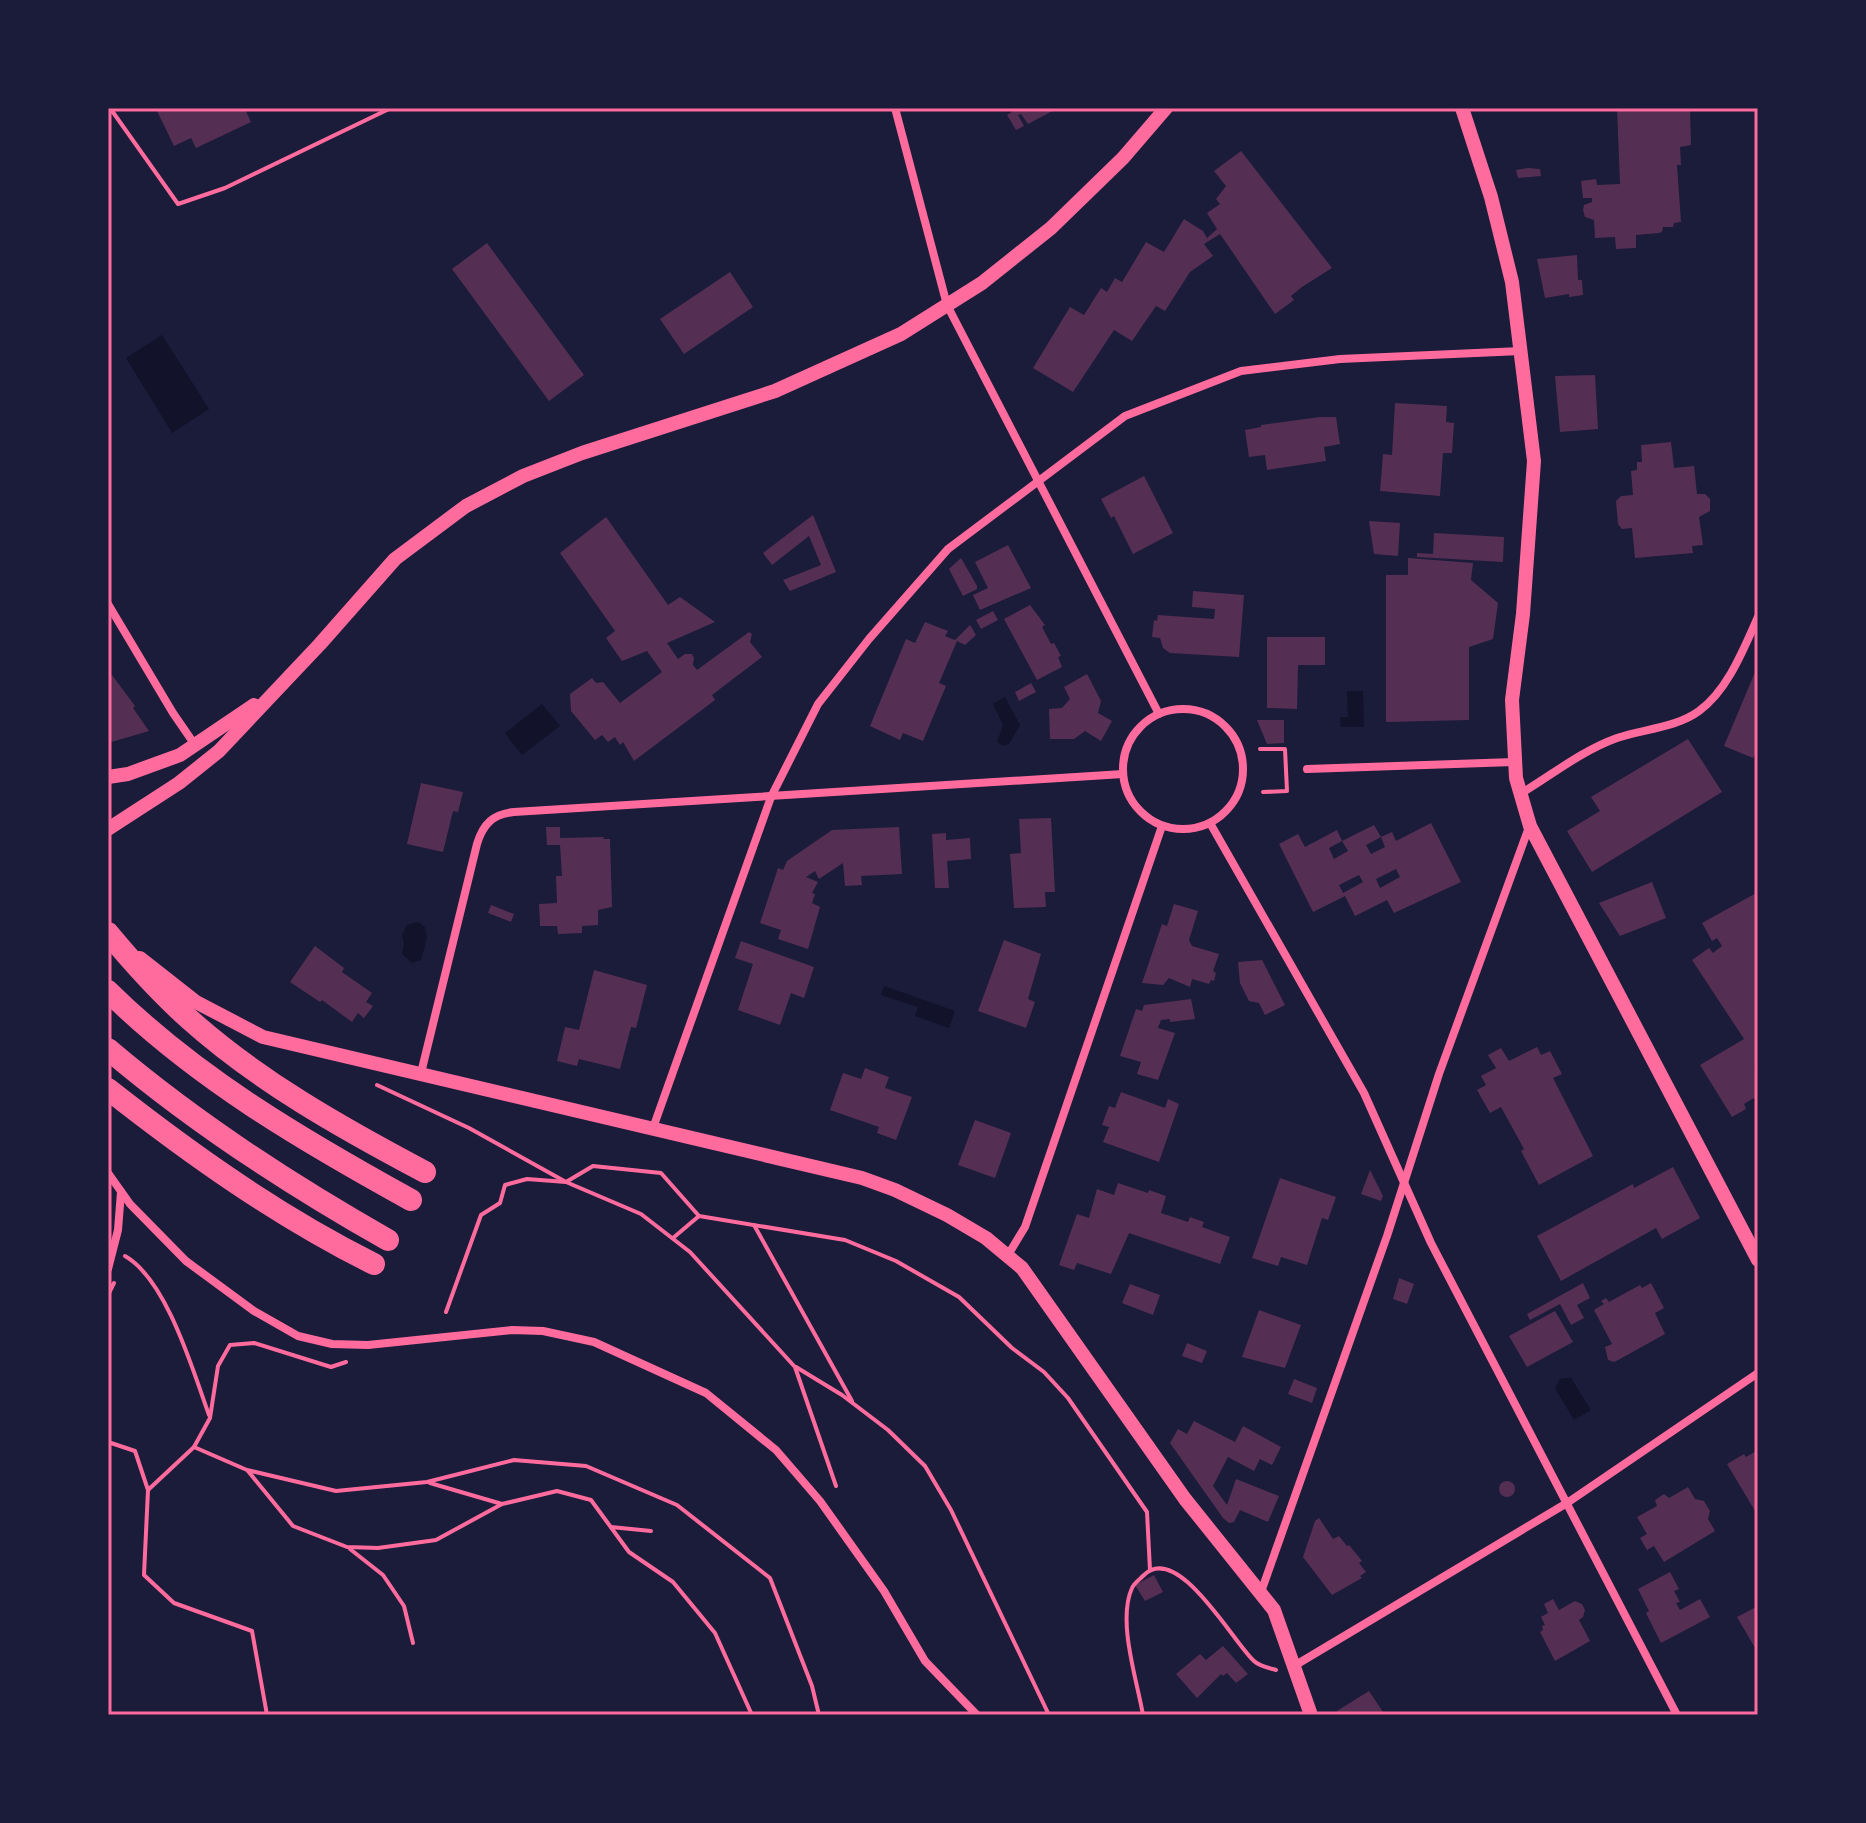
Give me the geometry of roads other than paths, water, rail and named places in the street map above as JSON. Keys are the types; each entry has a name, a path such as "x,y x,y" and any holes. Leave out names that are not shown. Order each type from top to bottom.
{"highway":[{"path":"108,933 149,981 229,1052 338,1125 425,1172"},
{"path":"108,991 191,1062 239,1097 349,1166 411,1200"},
{"path":"108,1049 210,1131 388,1240"},
{"path":"108,1089 184,1149 257,1199 374,1264"}],"street":[{"path":"895,108 947,305 1159,714"},
{"path":"109,828 179,783 219,751 395,559 466,506 523,476 582,453 707,415 802,380 901,334 982,283 1051,228 1123,158 1166,108"},
{"path":"1462,108 1491,197 1512,282 1534,461 1523,614 1512,700 1514,762 1520,795 1530,826 1758,1260"},
{"path":"653,1128 771,797 818,704 869,639 948,549 1125,416 1241,371 1340,359 1522,351"},
{"path":"108,604 195,745"},
{"path":"1520,795 1577,756 1699,712 1724,683 1758,617"},
{"path":"108,777 148,768 180,755 271,694"},
{"path":"1177,709 1206,713 1224,726 1236,741 1243,768 1241,786 1232,803 1210,823 1197,828 1162,826 1139,810 1127,793 1123,774 1127,748 1135,733 1159,714 1177,709"},
{"path":"1307,769 1514,762"},
{"path":"421,1073 477,844 481,832 497,816 514,812 1123,774"},
{"path":"1210,823 1364,1093 1431,1243 1677,1715"},
{"path":"1008,1255 1025,1227 1162,826"},
{"path":"1261,1592 1387,1236 1439,1074 1530,826"},
{"path":"108,933 196,1002 263,1037 862,1178 895,1190 973,1230 1008,1255 1037,1287 1185,1499 1274,1610 1311,1715"},
{"path":"108,1173 155,1232 186,1261 254,1311 298,1336 332,1344 362,1345 512,1330 543,1331 594,1342 706,1393 776,1450 820,1501 884,1591 925,1661 977,1715"},
{"path":"108,1269 121,1191"},
{"path":"1294,1666 1567,1503 1758,1373"}]}
